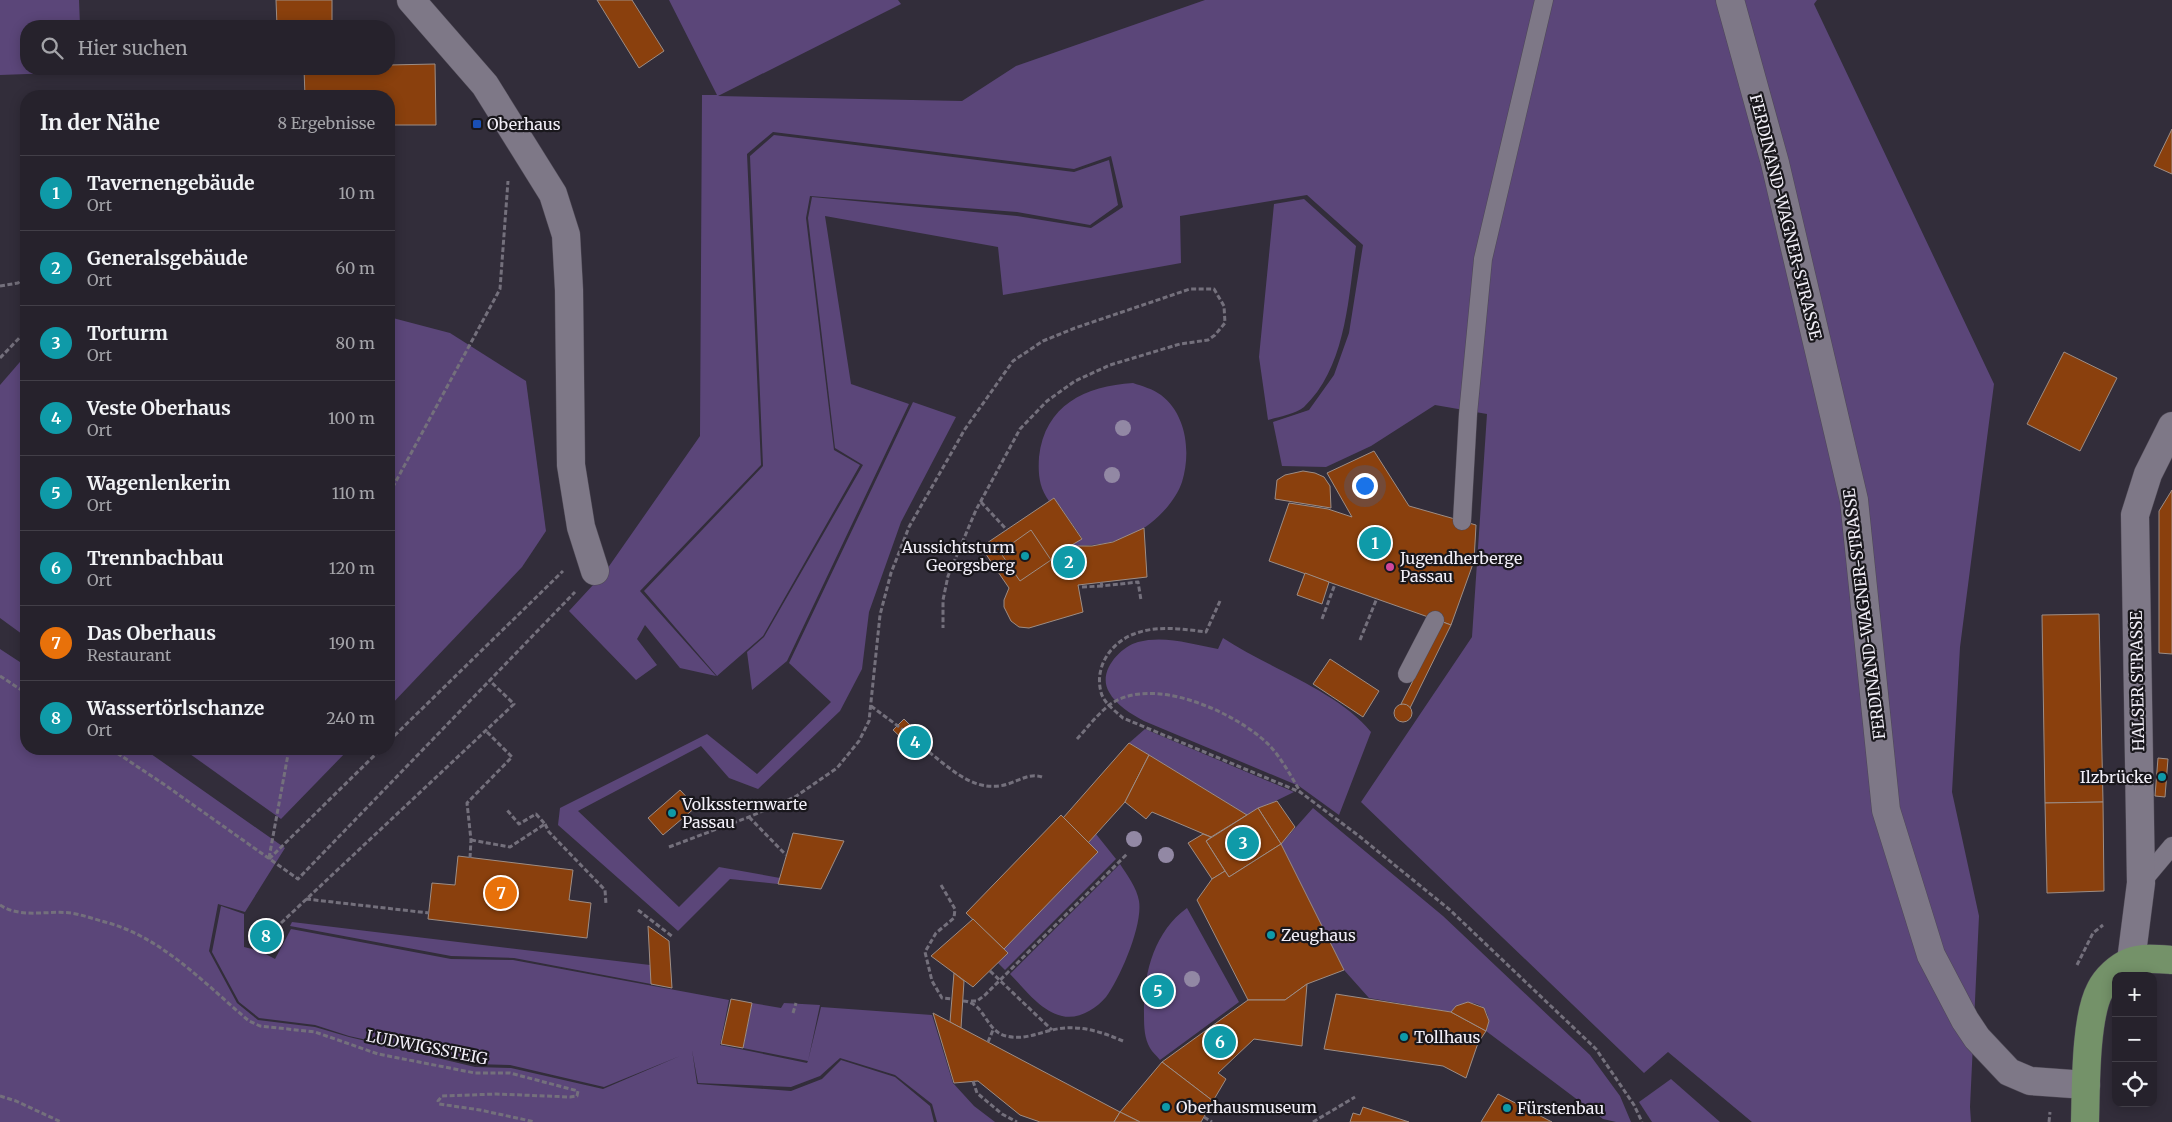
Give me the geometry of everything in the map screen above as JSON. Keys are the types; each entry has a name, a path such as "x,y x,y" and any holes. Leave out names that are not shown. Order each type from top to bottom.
{"main road":[{"path":"2085,1122 2090,1030 2100,990 2111,974 2131,961 2172,960"}],"street":[{"path":"411,0 485,85 553,194 566,234 569,290 572,465 591,559"},
{"name":"FERDINAND-WAGNER-STRASSE","path":"1730,0 1775,163 1854,500 1886,810 1931,955 1964,1020 1977,1038 2009,1072 2030,1081 2086,1085"},
{"name":"HALSER STRASSE","path":"2131,961 2141,882 2135,515 2148,474 2170,437"}],"lane":[{"path":"1462,521 1468,414 1483,259 1544,0"},
{"path":"1407,674 1435,620"},
{"path":"2141,882 2172,846"}],"path":[{"path":"395,483 500,290 508,176"},
{"path":"0,286 20,281"},
{"path":"669,847 749,817 795,797 837,768 859,740 869,720 880,615 891,573 902,545 910,527 965,429 1013,361 1043,341 1075,328 1190,290 1214,289 1224,306 1225,314 1225,323 1215,335 1208,340 1180,344 1110,365 1075,381 1047,401 1020,429 981,502 948,576 943,600 943,628"},
{"path":"0,358 20,337"},
{"path":"981,502 1007,530"},
{"path":"120,755 166,785 298,879 489,680 591,559"},
{"path":"395,736 591,559"},
{"path":"1082,587 1138,582 1141,600"},
{"path":"1322,619 1335,584"},
{"path":"1360,640 1377,598"},
{"path":"1220,601 1206,632 1155,629 1134,634 1116,643 1104,660 1100,674 1100,692 1109,705 1123,718 1300,792 1359,836 1450,910 1596,1049 1634,1105 1642,1122"},
{"path":"0,676 20,689"},
{"path":"281,923 514,704 489,680"},
{"path":"1077,739 1109,705 1127,697 1153,693 1173,695 1206,704 1243,725 1267,743 1300,792"},
{"path":"871,706 906,732"},
{"path":"470,858 471,840 467,803 512,757 486,731"},
{"path":"929,752 960,777 989,788 1031,776 1042,777"},
{"path":"268,859 288,755"},
{"path":"268,859 375,755"},
{"path":"507,810 519,824 536,814 549,832 605,890 606,904"},
{"path":"749,817 786,855"},
{"path":"471,840 510,847 545,824"},
{"path":"963,1001 977,1001 1127,854"},
{"path":"941,885 955,909 954,918 936,933 925,952 932,981 942,998 952,999"},
{"path":"306,899 429,912"},
{"name":"LUDWIGSSTEIG","path":"0,906 6,910 27,913 70,913 80,915 108,922 161,946 249,1021 260,1026 314,1032 378,1054 475,1073 510,1073 578,1091 579,1094 577,1096 570,1097 496,1094 442,1096 438,1101 439,1104 480,1110 534,1122"},
{"path":"638,910 673,938"},
{"path":"990,971 1052,1030"},
{"path":"970,1001 981,1011 993,1030 1005,1036 1026,1037 1070,1027 1099,1031 1123,1041"},
{"path":"794,1014 796,1004"},
{"path":"988,1042 993,1030"},
{"path":"973,1081 977,1093 1002,1114 1017,1122"},
{"path":"0,1096 16,1101 61,1122"},
{"path":"1313,1122 1354,1097"},
{"path":"1204,1117 1212,1122"}],"shaded area":[{"path":"0,0 79,0 80,20 20,20 20,74 0,75"},
{"path":"669,0 898,0 901,4 718,96 962,101 1016,66 1205,0 1817,0 1814,4 1994,384 1960,647 1952,792 1979,916 1970,1107 1971,1122 1752,1122 1668,1052 1644,1073 1361,802 1472,637 1487,414 1435,405 1371,446 1326,467 1282,466 1273,422 1309,410 1334,375 1349,333 1363,245 1307,195 1180,216 1181,263 1003,295 998,247 825,216 851,384 909,404 787,661 752,690 747,652 764,637 863,465 835,448 808,218 812,197 1017,216 1091,228 1123,207 1111,156 1074,169 773,132 747,154 761,465 640,591 716,676 680,668 645,625 637,639 657,665 636,680 569,611 605,572 700,436 702,95 717,95"},
{"path":"774,135 1074,172 1109,160 1118,205 1090,225 1017,212 810,196 806,218 834,450 860,465 763,636 717,676 644,591 763,466 750,156"},
{"path":"1304,199 1356,246 1347,310 1337,352 1329,372 1318,391 1301,409 1268,420 1259,357 1274,204"},
{"path":"395,319 450,333 526,381 546,531 522,567 395,701"},
{"path":"20,362 20,633 0,618 0,385"},
{"path":"1133,383 1151,389 1161,395 1177,413 1185,435 1186,447 1185,471 1179,490 1169,505 1141,530 1110,542 1070,546 1082,538 1054,498 1049,501 1043,491 1040,480 1039,457 1043,439 1049,424 1070,402 1084,394 1099,389"},
{"path":"913,402 956,417 901,522 869,612 862,669 840,711 758,789 729,778 701,746 578,811 679,907 719,867 780,878 778,884 730,879 678,931 558,825 560,808 707,734 757,774 831,702 789,663"},
{"path":"1223,638 1322,692 1357,717 1371,732 1339,815 1299,786 1144,721 1120,705 1109,692 1106,684 1108,669 1112,661 1131,645 1158,639 1218,649"},
{"path":"0,649 20,662 20,755 153,755 285,848 245,912 218,904 209,951 237,1003 258,1020 315,1027 349,1037 475,1067 511,1068 603,1089 680,1056 604,1087 510,1065 474,1064 349,1036 315,1025 259,1018 239,1002 212,952 221,906 244,914 244,947 260,951 275,959 291,929 451,959 513,960 729,1000 720,1045 807,1063 821,1007 932,1015 953,1083 974,1106 995,1122 937,1122 932,1104 895,1075 840,1058 820,1076 791,1087 698,1083 692,1050 697,1084 791,1091 822,1079 841,1060 895,1077 930,1106 934,1122 0,1122"},
{"path":"1145,729 1294,792 1247,815 1129,743"},
{"path":"191,755 343,755 281,819"},
{"path":"1313,808 1443,916 1590,1055 1620,1096 1631,1122 1616,1122 1603,1119 1486,1031 1488,1015 1479,1005 1465,1003 1451,1012 1369,998 1344,970 1281,844"},
{"path":"1096,834 1116,859 1005,970 998,963 1008,953 1004,949"},
{"path":"1120,864 1134,886 1139,901 1138,923 1124,965 1112,988 1097,1006 1086,1013 1068,1017 1054,1013 1033,999 1010,974"},
{"path":"1187,908 1239,1002 1160,1060 1151,1050 1145,1036 1144,999 1148,969 1166,929"},
{"path":"292,922 650,965 651,984 514,958 451,956 290,926"},
{"path":"752,1003 781,1008 784,1003 820,1005 808,1061 743,1048"},
{"path":"1671,1079 1720,1122 1652,1122 1639,1102"}],"building":[{"path":"276,0 332,0 332,20 277,20"},
{"path":"597,0 632,0 664,51 639,68"},
{"path":"435,64 436,125 395,125 395,90 305,90 304,75 395,75 395,65"},
{"path":"2172,129 2172,174 2154,166"},
{"path":"2064,352 2117,378 2080,451 2027,424"},
{"path":"1374,451 1409,506 1476,525 1474,561 1451,625 1269,561 1289,503 1328,509 1352,517 1327,473"},
{"path":"1303,471 1324,477 1330,486 1331,508 1275,499 1277,480 1285,475"},
{"path":"2172,490 2172,654 2159,653 2159,511"},
{"path":"1054,498 1082,539 1070,546 1092,546 1113,542 1144,528 1147,577 1078,585 1083,612 1029,628 1019,627 1011,621 1004,607 1004,600 1009,588 981,547"},
{"name":"Aussichtsturm Georgsberg","path":"1031,530 1051,560 1020,581 1000,552"},
{"path":"1305,573 1329,582 1322,604 1297,595"},
{"path":"2099,614 2103,802 2045,803 2042,615"},
{"path":"1443,622 1451,625 1410,708 1401,704"},
{"path":"1330,659 1379,691 1363,717 1313,684"},
{"path":"1403,704 1409,707 1412,713 1409,719 1403,722 1397,719 1394,713 1397,707"},
{"path":"904,719 919,734 908,744 893,730"},
{"path":"1129,743 1149,755 1125,802 1088,843 1063,818"},
{"path":"1149,755 1247,815 1211,837 1152,812 1146,819 1125,802"},
{"name":"Ilzbrücke","path":"2158,758 2168,759 2165,797 2155,796"},
{"name":"Volkssternwarte Passau","path":"680,790 696,807 663,835 648,818"},
{"path":"1277,801 1295,827 1281,844 1258,808"},
{"path":"2103,802 2104,891 2047,893 2045,803"},
{"path":"1258,808 1281,844 1229,877 1206,841"},
{"path":"1061,815 1098,852 1004,949 966,913"},
{"path":"793,833 844,841 821,889 778,884"},
{"path":"1203,834 1211,837 1206,841 1225,871 1212,879 1188,843"},
{"name":"Zeughaus","path":"1281,844 1344,970 1307,984 1285,1000 1248,1000 1197,900 1212,879 1225,871 1229,877"},
{"path":"458,856 573,870 569,900 591,903 587,938 428,919 432,883 455,885"},
{"path":"973,919 1008,953 973,987 931,956"},
{"path":"648,926 669,941 672,988 651,984"},
{"path":"954,973 964,981 961,1028 950,1022"},
{"path":"1307,984 1302,1046 1254,1039 1218,1073 1226,1079 1213,1101 1162,1062 1248,1000 1285,1000"},
{"name":"Tollhaus","path":"1336,994 1451,1012 1486,1031 1478,1043 1466,1078 1443,1066 1324,1049"},
{"path":"731,999 752,1003 743,1048 721,1044"},
{"path":"1468,1002 1484,1008 1489,1021 1486,1031 1451,1012 1456,1006"},
{"path":"933,1013 1120,1112 1114,1122 1040,1122 1020,1115 978,1081 954,1083"},
{"path":"1162,1062 1213,1101 1201,1122 1140,1122 1120,1112"},
{"name":"Fürstenbau","path":"1498,1094 1552,1122 1481,1122"},
{"path":"1363,1107 1409,1122 1350,1122 1353,1113 1360,1115"},
{"path":"1120,1112 1140,1122 1114,1122"}],"place":[{"name":"Oberhaus","path":"477,124"},
{"name":"Tavernengebäude","path":"1375,543"},
{"name":"Aussichtsturm Georgsberg","path":"1025,556"},
{"name":"Generalsgebäude","path":"1069,562"},
{"name":"Jugendherberge Passau","path":"1390,567"},
{"name":"Veste Oberhaus","path":"915,742"},
{"name":"Ilzbrücke","path":"2162,777"},
{"name":"Volkssternwarte Passau","path":"672,813"},
{"name":"Torturm","path":"1243,843"},
{"name":"Das Oberhaus","path":"501,893"},
{"name":"Zeughaus","path":"1271,935"},
{"name":"Wassertörlschanze","path":"266,936"},
{"name":"Wagenlenkerin","path":"1158,991"},
{"name":"Tollhaus","path":"1404,1037"},
{"name":"Trennbachbau","path":"1220,1042"},
{"name":"Oberhausmuseum","path":"1166,1107"},
{"name":"Fürstenbau","path":"1507,1108"}]}
